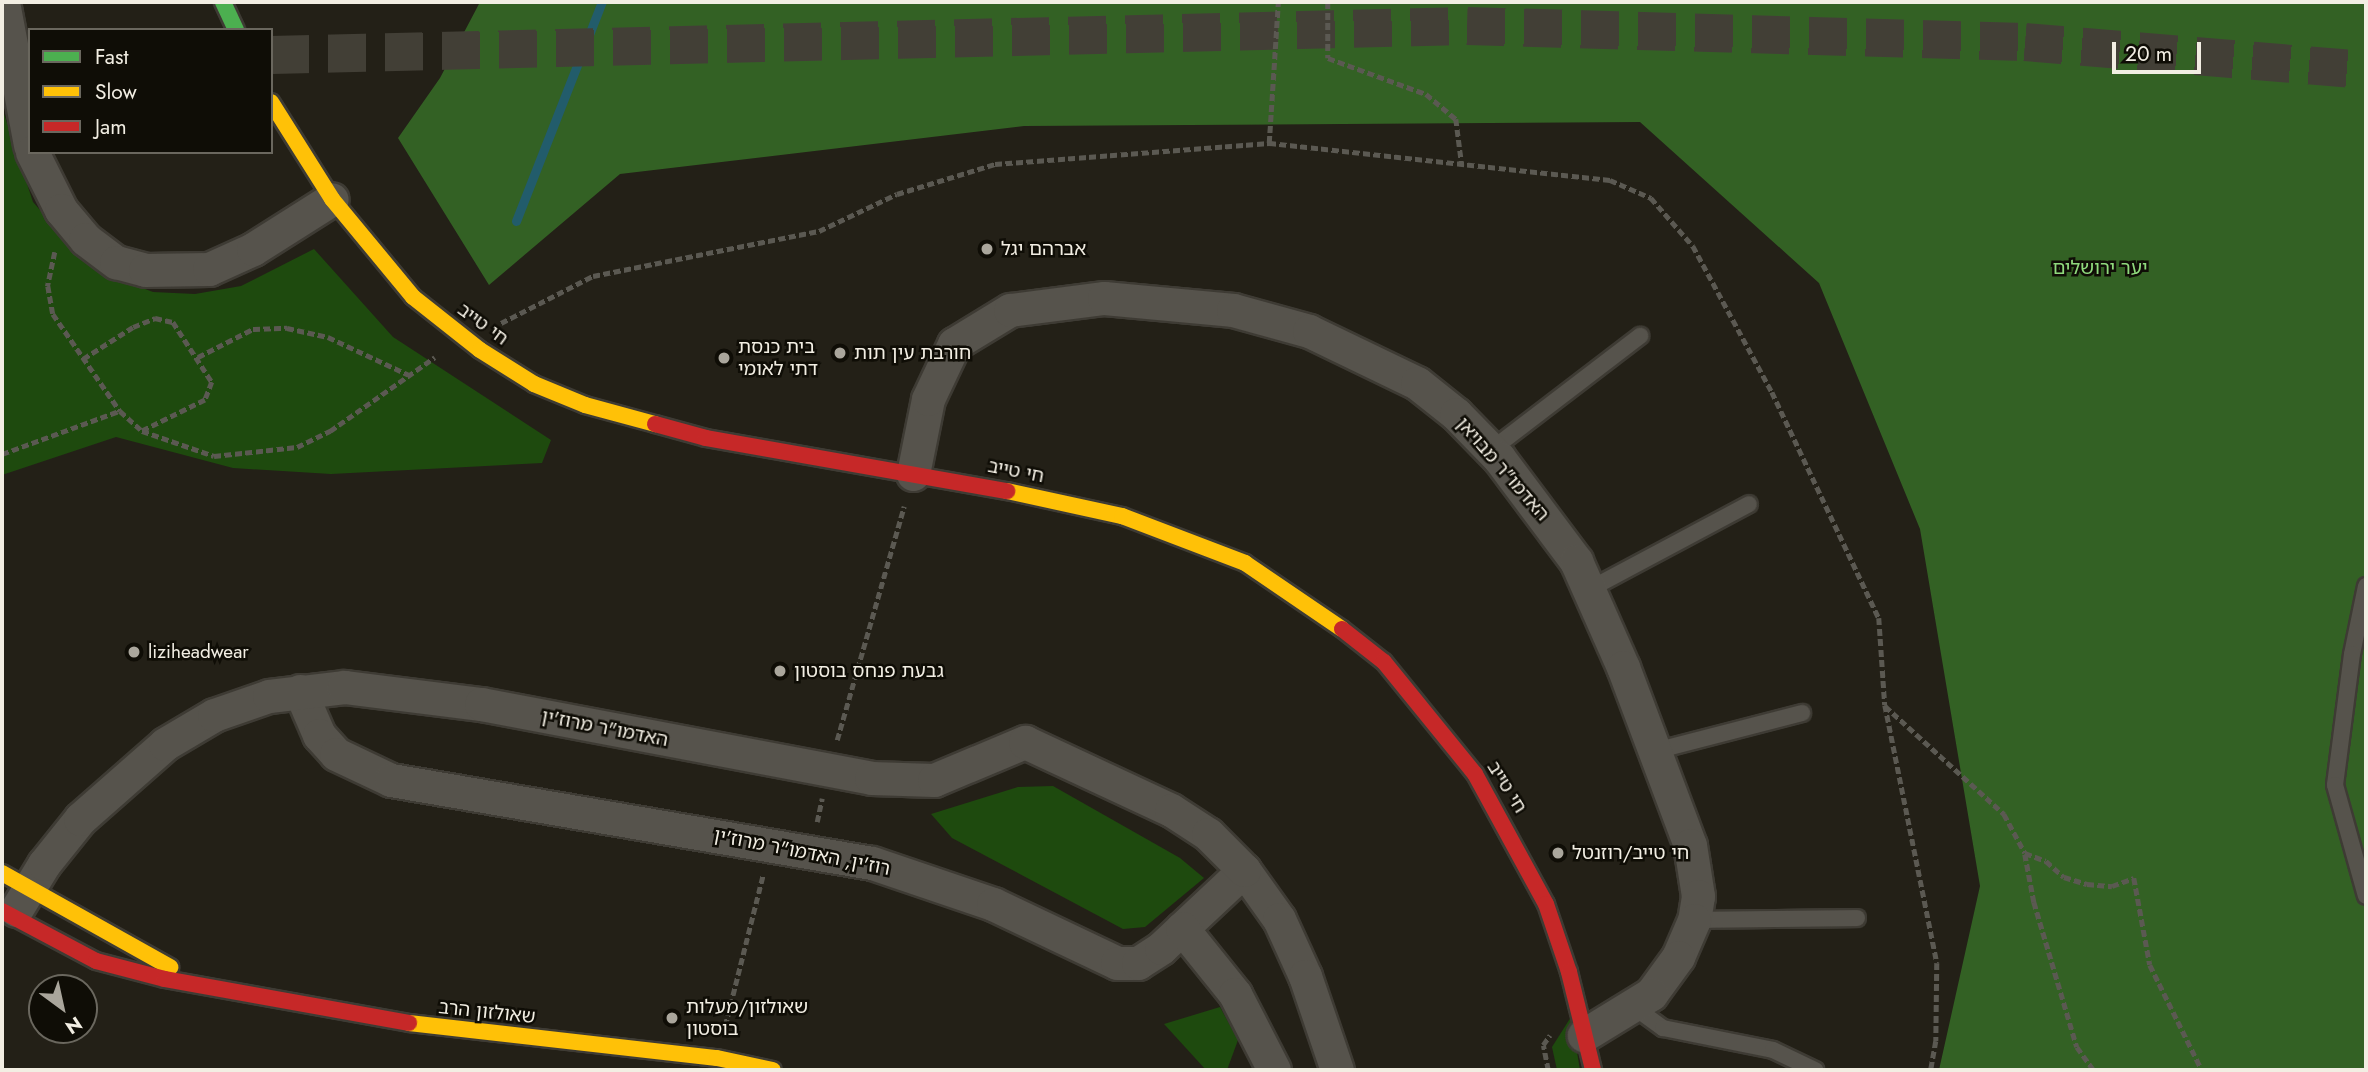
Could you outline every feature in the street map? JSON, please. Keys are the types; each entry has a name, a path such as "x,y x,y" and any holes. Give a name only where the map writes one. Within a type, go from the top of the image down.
{"street":[{"path":"3,2 28,134"},
{"path":"223,2 235,28"},
{"name":"חי טייב","path":"273,105 332,199 413,297 463,337 534,384 585,405 706,438 1056,500 1188,538 1268,577 1384,662 1439,725 1511,833 1546,904 1593,1070"},
{"path":"33,154 61,210 75,227 116,262 145,270 209,269 253,249 332,199"},
{"name":"האדמו\"ר מבויאן","path":"913,474 928,399 954,344 1010,310 1104,298 1233,310 1309,331 1418,383 1491,450 1569,551 1590,589 1690,845 1698,897 1694,920 1678,957 1651,994 1634,1007 1584,1035"},
{"name":"האדמו\"ר מרוז'ין","path":"7,915 15,881 80,818 166,744 214,715 269,696 344,687 388,690 871,778 934,780 1025,742 1171,810 1208,834 1244,870"},
{"name":"רוז'ין, האדמו\"ר מרוז'ין","path":"300,691 319,735 336,754 359,768 391,780 771,843 872,863 993,905 1117,963 1138,963 1182,928 1244,870"},
{"path":"1244,870 1279,919 1305,976 1337,1070"},
{"name":"שאולזון הרב","path":"15,881 199,984"},
{"name":"שאולזון הרב","path":"7,915 96,961 199,984 425,1027 717,1058 773,1070"},
{"path":"1182,928 1236,994 1274,1070"}],"lane":[{"path":"1491,450 1640,336"},
{"path":"1590,589 1749,504"},
{"path":"2366,586 2352,654 2335,786 2366,896"},
{"path":"1655,751 1802,713"},
{"path":"1694,920 1857,918"},
{"path":"1634,1007 1663,1028 1773,1050 1815,1070"}],"path":[{"path":"1269,143 1278,2"},
{"path":"1328,2 1328,58 1426,94 1456,119 1462,166"},
{"path":"75,227 50,257 48,286 53,314 120,411 142,431 214,456 297,447 330,431 463,337"},
{"path":"83,359 155,318 173,322 198,356 212,382 205,400 142,431"},
{"path":"198,356 253,329 287,328 328,337 410,375"},
{"path":"2,454 120,411"},
{"path":"811,850 828,770 913,474"},
{"path":"1885,705 2004,814 2025,853 2034,902 2077,1047 2094,1070"},
{"path":"717,1058 771,843"},
{"path":"2025,853 2046,861 2064,877 2087,884 2112,886 2134,878 2150,965 2202,1070"}],"green space":[{"name":"יער ירושלים","path":"480,2 2366,2 2366,1070 1939,1070 1980,886 1920,529 1819,283 1640,122 1024,126 620,174 489,285 398,138 440,78"},
{"path":"2,108 33,202 76,251 111,276 153,292 195,294 241,286 314,249 393,337 551,440 542,463 331,474 233,468 116,437 2,475"},
{"path":"1053,786 1180,858 1204,878 1145,927 1123,929 952,838 931,814 1018,787"},
{"path":"1220,1007 1238,1040 1227,1070 1206,1070 1164,1024"},
{"path":"1571,1017 1580,1070 1557,1070 1552,1047"}],"waterway":[{"path":"516,221 602,2"}],"tunnel":[{"path":"273,55 1467,26 2025,42 2366,70"}],"traffic: fast":[{"path":"223,2 235,28"}],"traffic: slow":[{"path":"273,105 332,199 413,297 480,350 534,384 585,405 655,424"},
{"path":"1007,491 1122,516 1245,563 1342,629"},
{"path":"2,873 170,967"},
{"path":"409,1023 717,1058 773,1070"}],"traffic: jam":[{"path":"655,424 706,438 1007,491"},
{"path":"1342,629 1384,662 1475,774 1546,904 1569,972 1593,1070"},
{"path":"2,911 96,961 165,979 409,1023"}],"place":[{"name":"אברהם יגל","path":"987,249"},
{"name":"חורבת עין תות","path":"840,353"},
{"name":"בית כנסת דתי לאומי","path":"724,358"},
{"name":"liziheadwear","path":"134,652"},
{"name":"גבעת פנחס בוסטון","path":"780,671"},
{"name":"חי טייב/רוזנטל","path":"1558,853"},
{"name":"שאולזון/מעלות בוסטון","path":"672,1018"}]}
